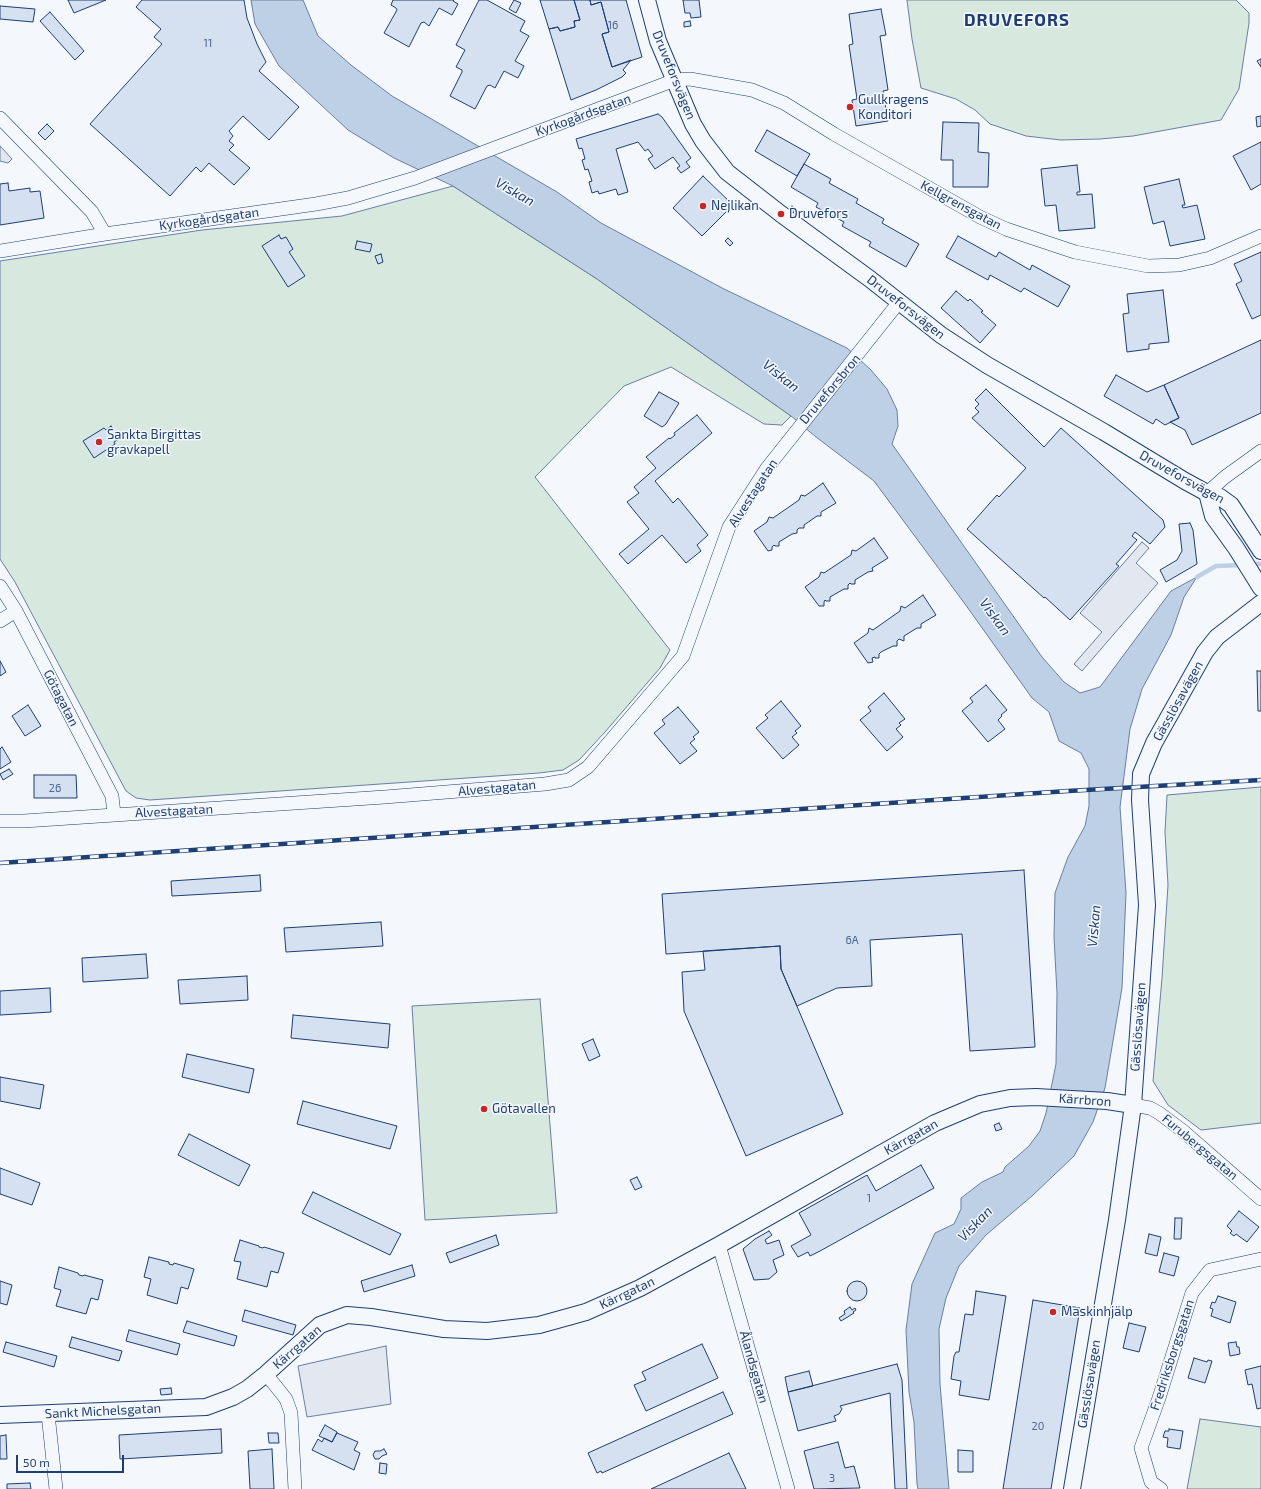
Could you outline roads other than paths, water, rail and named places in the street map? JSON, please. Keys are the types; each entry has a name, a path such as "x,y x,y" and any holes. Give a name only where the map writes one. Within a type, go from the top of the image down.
{"street":[{"name":"Druveforsvägen","path":"646,0 658,41 676,80 693,124 703,142 727,172 941,335 987,365 1104,432 1185,481 1206,492 1220,497 1231,505 1261,551"},
{"name":"Kellgrensgatan","path":"676,80 690,79 752,90 784,103 834,134 980,218 1006,229 1075,252 1148,266 1179,265 1210,258 1261,236"},
{"name":"Kyrkogårdsgatan","path":"0,251 105,234 316,204 355,196 415,178 676,80"},
{"path":"0,118 92,212 105,234"},
{"name":"Druveforsbron","path":"797,428 862,350 899,302"},
{"name":"Alvestagatan","path":"0,821 24,821 385,797 544,784 569,780 588,767 683,656 729,527 767,468 797,428"},
{"path":"1258,584 1236,548 1213,516 1206,492 1261,451"},
{"name":"Götagatan","path":"0,586 16,611 112,796 114,814"},
{"name":"Gässlösavägen","path":"1072,1489 1117,1220 1133,1105 1147,906 1140,800 1141,774 1154,743 1205,652 1217,637 1261,603"},
{"path":"0,621 16,611"},
{"name":"Kärrbron","path":"1036,1097 1107,1101 1133,1105"},
{"name":"Kärrgatan","path":"206,1406 232,1397 247,1389 266,1374 320,1325 347,1315 372,1317 451,1329 487,1331 539,1325 593,1309 640,1288 935,1123 980,1104 1010,1098 1036,1097"},
{"name":"Furubergsgatan","path":"1133,1105 1150,1108 1165,1117 1261,1199"},
{"name":"Ålandsgatan","path":"719,1245 788,1489"},
{"name":"Fredriksborgsgatan","path":"1161,1489 1151,1482 1140,1448 1160,1398 1192,1293 1210,1270 1261,1259"},
{"path":"266,1374 286,1399 292,1413 295,1489"},
{"name":"Sankt Michelsgatan","path":"0,1415 206,1406"},
{"path":"48,1414 56,1489"}],"water":[{"name":"Viskan","path":"251,0 303,0 318,36 351,65 392,96 557,192 601,223 724,289 847,348 871,370 887,389 897,410 898,426 892,444 1042,657 1064,682 1080,693 1100,687 1171,591 1197,577 1184,597 1171,635 1142,689 1130,729 1120,807 1126,893 1122,988 1105,1088 1093,1122 1074,1156 1032,1196 986,1235 959,1266 946,1298 939,1329 940,1384 949,1489 918,1489 917,1484 914,1422 909,1392 906,1330 912,1284 935,1233 954,1224 961,1209 961,1198 982,1182 1003,1172 1005,1167 1029,1146 1040,1131 1046,1113 1056,1064 1057,993 1054,937 1055,893 1068,857 1085,826 1089,806 1089,769 1081,753 1059,741 1049,712 1032,698 874,481 791,416 597,279 453,186 394,158 348,130 279,66 255,24"}],"waterway":[{"path":"1251,564 1261,564"},
{"path":"1197,577 1216,566 1243,565"}],"railway":[{"path":"0,863 1068,791 1261,780"}],"place":[{"name":"Gullkragens Konditori","path":"850,107"},
{"name":"Nejlikan","path":"703,206"},
{"name":"Druvefors","path":"781,214"},
{"name":"Sankta Birgittas gravkapell","path":"99,442"},
{"name":"Götavallen","path":"484,1109"},
{"name":"Maskinhjälp","path":"1053,1312"}],"district":[{"name":"DRUVEFORS","path":"1017,20"}]}
